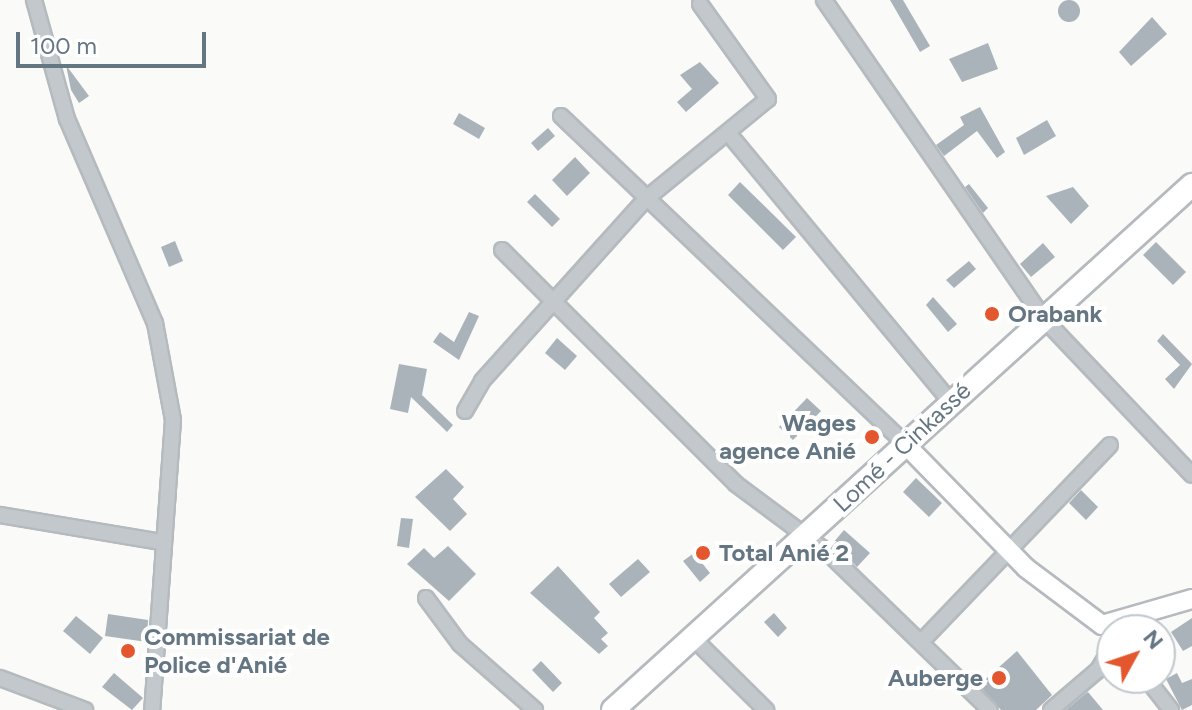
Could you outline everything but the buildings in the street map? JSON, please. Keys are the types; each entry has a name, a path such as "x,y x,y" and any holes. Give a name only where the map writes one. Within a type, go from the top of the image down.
{"highway":[{"name":"Lomé - Cinkassé","path":"613,710 1192,185"}],"main road":[{"path":"905,444 1007,548 1073,608 1096,621"},
{"path":"1155,614 1192,599"}],"street":[{"path":"34,0 67,119 155,323 173,420 152,710"},
{"path":"824,0 1043,318 1192,475"},
{"path":"465,411 482,381 556,304 647,198 768,99 700,4"},
{"path":"561,116 905,444"},
{"path":"729,134 951,402"},
{"path":"502,250 736,484 923,640 990,710"},
{"path":"923,640 1007,548 1110,445"},
{"path":"0,515 162,542"},
{"path":"426,598 460,644 535,710"},
{"path":"693,638 766,710"},
{"path":"1051,710 1096,672"},
{"path":"0,678 85,710"},
{"path":"1158,694 1171,710"}],"place":[{"name":"Orabank","path":"992,314"},
{"name":"Wages agence Anié","path":"872,437"},
{"name":"Total Anié 2","path":"703,553"},
{"name":"Commissariat de Police d'Anié","path":"128,651"},
{"name":"Auberge","path":"999,678"}]}
